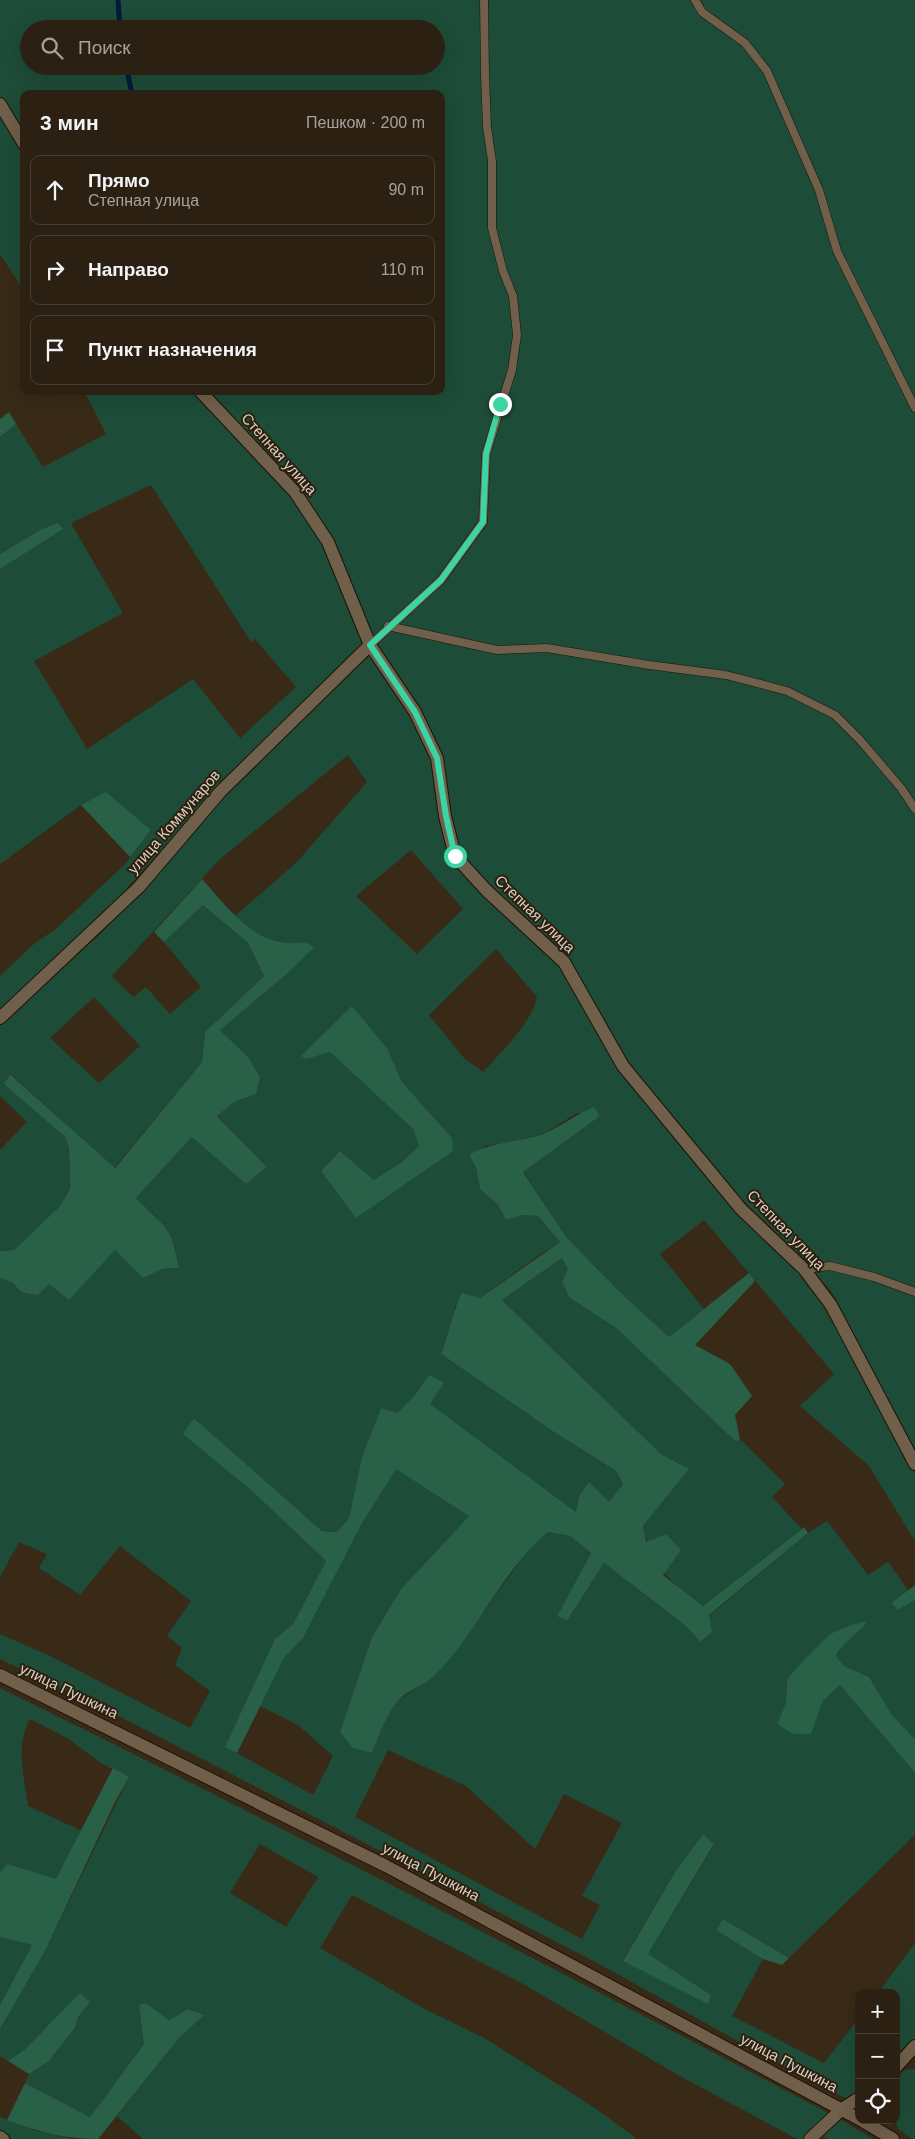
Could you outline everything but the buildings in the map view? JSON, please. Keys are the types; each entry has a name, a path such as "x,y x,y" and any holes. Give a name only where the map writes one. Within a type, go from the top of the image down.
{"street":[{"path":"0,104 20,137"},
{"name":"Степная улица","path":"204,395 295,492 328,542 370,645 415,712 437,758 446,816 455,856 487,891 564,962 623,1066 741,1208 804,1269 831,1305 915,1464"},
{"name":"улица Коммунаров","path":"0,1018 139,887 220,792 370,645"},
{"name":"улица Пушкина","path":"0,1675 386,1866 855,2117"},
{"path":"905,2061 915,2046"},
{"name":"улица Пушкина","path":"842,2109 855,2101"},
{"path":"810,2139 842,2109"},
{"name":"улица Пушкина","path":"867,2124 894,2139"}],"lane":[{"path":"370,645 388,626 441,580 483,522 486,454 512,370 517,335 513,296 503,271 492,228 492,161 487,127 484,0"},
{"path":"695,0 702,12 745,43 767,71 819,190 837,251 915,408"},
{"path":"388,626 497,650 547,648 649,666 726,675 787,691 835,715 866,747 915,809"},
{"path":"804,1269 830,1266 874,1277 915,1292"}],"green space":[{"path":"0,0 915,0 915,1455 832,1292 783,1239 739,1197 635,1074 573,967 452,861 565,973 629,1083 749,1223 807,1280 833,1319 915,1473 915,1541 869,1466 800,1406 834,1374 704,1220 660,1254 704,1309 669,1337 620,1292 567,1238 523,1171 600,1116 577,1113 545,1133 514,1142 484,1146 476,1167 480,1189 498,1205 506,1220 524,1215 538,1216 560,1242 480,1298 455,1306 450,1332 441,1354 554,1432 616,1471 623,1484 609,1503 579,1496 576,1512 429,1404 430,1375 415,1395 397,1413 381,1408 362,1457 349,1518 337,1532 322,1531 194,1418 184,1434 252,1491 326,1561 293,1624 275,1639 226,1747 313,1795 333,1756 298,1725 260,1706 284,1658 303,1638 361,1525 396,1468 470,1515 401,1589 372,1637 340,1732 372,1753 381,1726 398,1700 433,1677 461,1644 530,1547 548,1532 570,1536 591,1553 557,1616 567,1621 604,1563 686,1626 700,1642 709,1616 808,1533 827,1521 868,1575 888,1562 908,1590 891,1603 898,1610 915,1600 915,1739 892,1715 869,1677 844,1666 836,1656 839,1648 863,1629 830,1634 799,1665 787,1679 786,1704 777,1724 811,1734 823,1701 840,1685 915,1773 915,1835 789,1958 723,1919 717,1929 763,1959 732,2016 824,2063 855,2023 855,2103 792,2071 603,1966 113,1713 0,1659 0,1634 50,1656 190,1728 210,1691 175,1665 182,1648 167,1636 191,1601 120,1546 80,1595 39,1568 47,1554 19,1542 0,1577 0,1278 13,1283 21,1292 49,1284 115,1250 143,1278 163,1269 179,1268 174,1245 166,1228 136,1198 193,1136 246,1184 267,1167 217,1115 234,1102 256,1094 248,1057 220,1030 288,973 313,947 305,942 289,945 274,942 252,931 235,916 296,863 367,782 348,755 220,859 112,976 133,997 146,987 170,1014 201,987 164,942 203,905 248,943 264,976 205,1032 202,1062 114,1168 12,1075 3,1082 65,1137 69,1148 70,1188 61,1205 14,1250 0,1251 0,1150 27,1122 0,1096 0,1025 96,938 145,889 189,819 101,917 0,1010 0,976 35,943 56,929 125,864 151,830 106,793 81,805 0,864 0,569 18,556 40,530 0,554 0,437 16,424 43,467 106,434 86,395 445,395 445,90 20,90 20,285 0,254","holes":["151,485 251,642 255,639 296,687 240,738 193,679 87,749 34,661 123,613 71,523","411,850 463,909 417,954 356,896","496,949 537,997 522,1028 483,1072 464,1058 429,1015","94,997 140,1046 99,1083 50,1038","352,1007 387,1048 402,1082 452,1138 357,1218 321,1171 340,1151 374,1180 403,1161 419,1147 413,1129 330,1052 302,1056","388,1750 466,1786 535,1849 564,1794 622,1823 582,1896 600,1905 582,1939 355,1817","703,1834 714,1845 648,1954 623,1960 675,1872"]},
{"path":"9,412 16,424 0,437 0,419"},
{"path":"58,523 63,529 0,569 0,554 40,530"},
{"path":"106,792 151,830 130,857 81,805"},
{"path":"202,879 246,926 259,934 273,940 288,943 305,942 314,947 288,973 220,1030 248,1057 260,1077 256,1094 234,1102 217,1116 267,1167 246,1184 192,1137 136,1198 166,1228 173,1243 179,1268 163,1269 143,1278 115,1250 69,1300 49,1284 38,1295 21,1292 13,1283 0,1278 0,1251 14,1250 61,1205 70,1188 69,1148 65,1137 3,1083 11,1075 115,1168 202,1062 205,1032 264,976 248,943 203,905 164,942 154,932"},
{"path":"352,1006 387,1048 402,1082 452,1138 453,1151 356,1218 321,1171 340,1151 374,1180 403,1161 419,1146 413,1129 330,1052 306,1059 301,1056"},
{"path":"594,1107 600,1116 523,1172 567,1238 620,1292 669,1337 749,1273 755,1281 695,1345 730,1364 752,1396 735,1415 740,1439 736,1442 616,1328 570,1298 562,1282 568,1269 562,1258 502,1300 661,1454 689,1469 643,1526 646,1542 666,1534 681,1550 663,1575 703,1606 804,1527 808,1533 709,1615 712,1632 700,1642 686,1626 604,1563 567,1621 557,1616 591,1553 570,1536 548,1532 531,1548 503,1583 450,1659 434,1676 405,1694 397,1702 386,1720 372,1753 353,1748 340,1732 372,1637 401,1589 469,1516 396,1469 361,1525 303,1638 284,1658 237,1753 225,1747 275,1639 293,1624 326,1561 252,1491 183,1434 194,1418 322,1531 337,1532 349,1518 362,1457 381,1408 397,1413 415,1395 429,1375 444,1383 430,1404 576,1512 579,1496 589,1482 609,1502 623,1484 616,1471 554,1432 441,1354 462,1293 480,1298 560,1242 538,1216 524,1215 506,1220 498,1205 480,1189 476,1167 469,1155 487,1147 543,1134"},
{"path":"562,1258 568,1269 570,1298 616,1328 736,1442 740,1439 785,1484 772,1497 802,1529 703,1606 664,1573 651,1553 643,1526 689,1469 661,1454 502,1300"},
{"path":"915,1585 915,1600 898,1610 891,1603"},
{"path":"867,1621 860,1631 842,1646 836,1656 844,1666 869,1677 892,1715 915,1739 915,1773 840,1685 823,1701 811,1734 793,1734 777,1724 786,1703 787,1679 799,1665 830,1634 851,1625"},
{"path":"0,1688 416,1898 828,2113 806,2139 797,2139 678,2075 525,1985 352,1895 320,1948 423,2008 486,2039 592,2106 637,2139 143,2139 117,2116 180,2037 203,2015 188,2009 169,2020 146,2003 144,2044 90,2117 25,2083 29,2074 48,2062 75,2028 78,2017 90,2002 44,2029 25,2049 8,2061 0,2056 0,2029 45,1951 129,1777 101,1763 67,1738 30,1719 25,1729 22,1750 28,1806 82,1831 56,1880 8,1864 0,1872","holes":["260,1844 318,1877 286,1927 230,1893"]},
{"path":"113,1768 129,1777 115,1802 45,1951 0,2029 0,2005 32,1945 0,1937 0,1872 8,1864 56,1879"},
{"path":"703,1834 714,1844 648,1954 711,1995 708,2004 623,1961 675,1872"},
{"path":"723,1919 789,1958 782,1965 763,1959 716,1930"},
{"path":"0,1937 32,1945 0,2005"},
{"path":"915,1943 915,2039 900,2051 900,1989 881,1989"},
{"path":"80,1993 90,2002 78,2017 75,2028 48,2062 29,2074 8,2061 25,2049"},
{"path":"146,2003 169,2020 188,2009 204,2015 180,2037 98,2139 74,2138 52,2134 7,2120 25,2083 90,2117 144,2044 139,2005"},
{"path":"915,2069 915,2139 899,2130 897,2124 900,2124 900,2076 904,2070"},
{"path":"0,2117 33,2130 73,2139 12,2139 0,2131"},
{"path":"839,2119 874,2139 828,2139 824,2137 816,2139"}],"waterway":[{"path":"118,0 119,20"},
{"path":"128,75 131,90"}],"route":[{"path":"455,856 446,816 437,758 415,712 370,645 388,626 441,580 483,522 486,454 500,404"}]}
